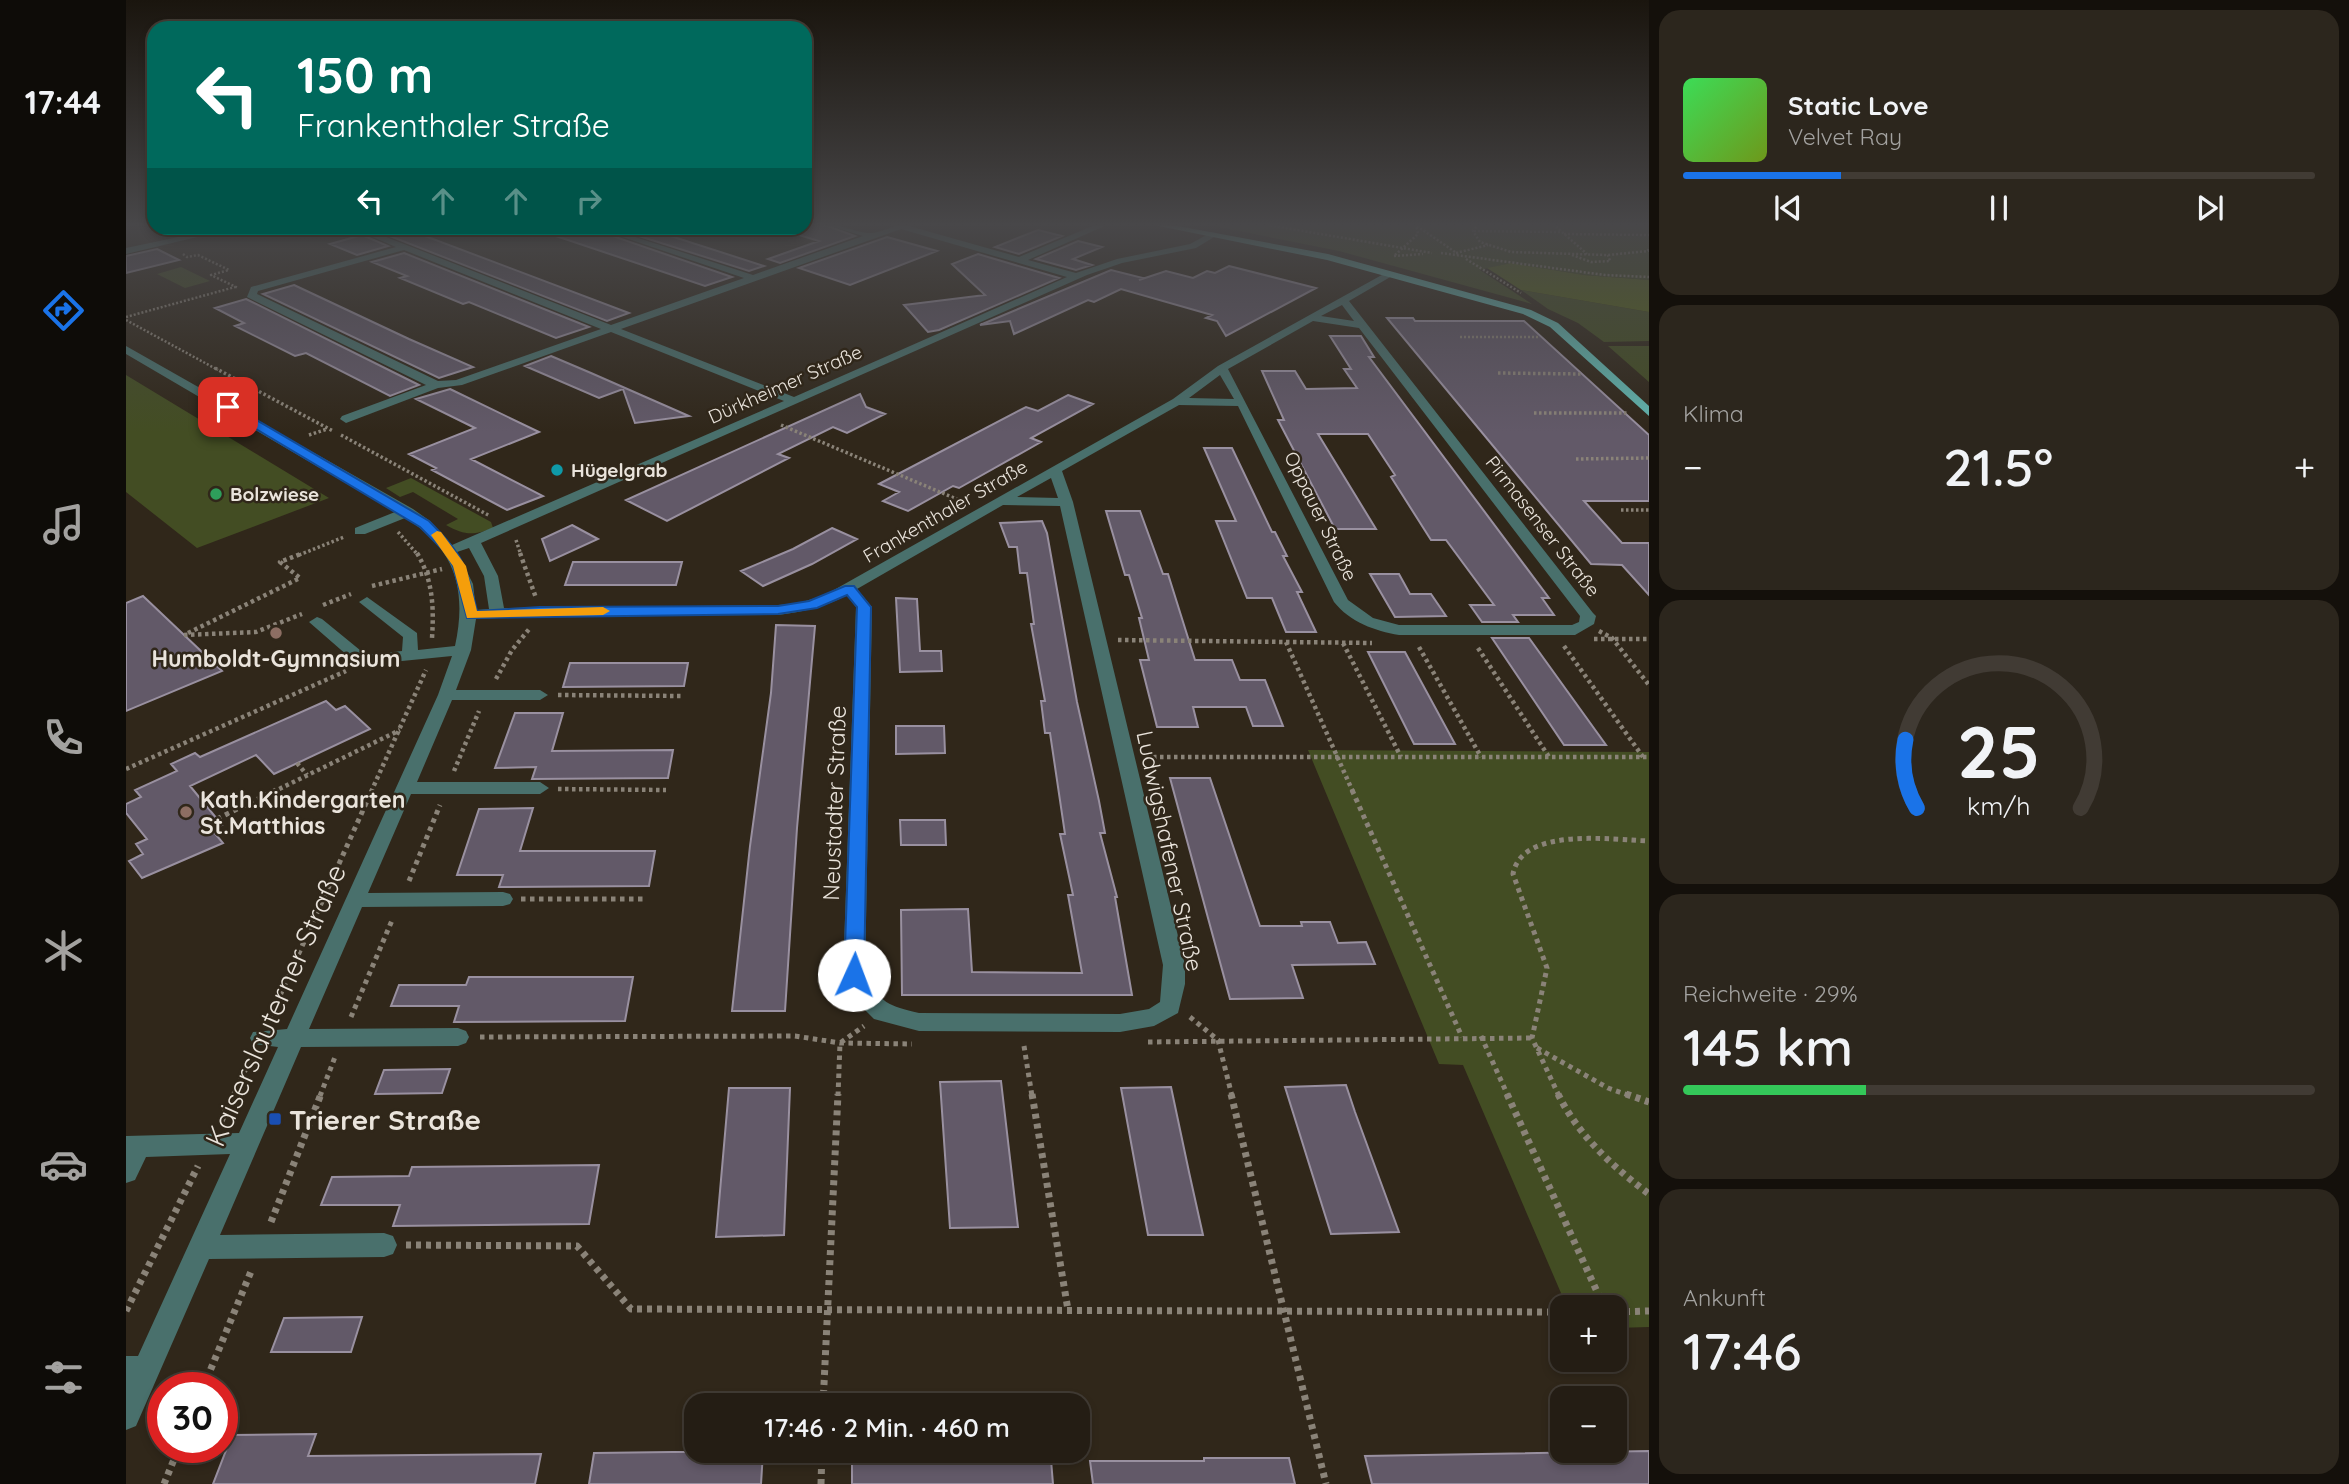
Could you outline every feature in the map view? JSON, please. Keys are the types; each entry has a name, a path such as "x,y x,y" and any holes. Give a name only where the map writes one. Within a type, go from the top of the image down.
{"main road":[{"path":"1457,293 1527,313 1554,325 1649,412"}],"street":[{"path":"252,293 436,385"},
{"path":"521,293 794,401"},
{"path":"346,418 436,385 458,383 710,293"},
{"name":"Dürkheimer Straße","path":"451,551 1036,293"},
{"name":"Frankenthaler Straße","path":"471,615 540,611 778,610 813,605 850,589 1055,468 1178,401 1222,368 1355,293"},
{"name":"Pirmasenser Straße","path":"1343,300 1588,616 1586,624 1575,630 1399,630 1384,627"},
{"path":"1311,318 1363,325"},
{"path":"126,349 425,524 451,551 459,566 471,615"},
{"name":"Oppauer Straße","path":"1222,368 1342,602 1364,619 1384,627"},
{"path":"1178,401 1242,403"},
{"name":"Ludwigshafener Straße","path":"1055,468 1066,502 1174,965 1170,1007"},
{"path":"998,501 1066,502"},
{"path":"360,531 408,512"},
{"path":"474,543 491,576 497,613"},
{"name":"Neustadter Straße","path":"850,589 864,607 854,975 866,997 882,1013"},
{"path":"365,593 411,636 410,656"},
{"path":"314,613 362,660 463,650"},
{"name":"Kaiserslauterner Straße","path":"126,1416 136,1370 200,1247 295,1038 446,695 463,650 471,615"},
{"path":"446,695 540,695"},
{"path":"405,788 540,788"},
{"path":"355,900 503,899"},
{"path":"882,1013 919,1022 1120,1023 1154,1017 1170,1007"},
{"path":"261,1038 458,1038"},
{"path":"126,1172 132,1147 246,1143"},
{"path":"200,1247 384,1245"}],"path":[{"path":"126,319 215,293"},
{"path":"126,319 509,527 525,562 540,611 512,650 486,695 342,1039 210,1372"},
{"path":"1460,337 1569,337"},
{"path":"1498,373 1608,374"},
{"path":"1534,414 1636,413"},
{"path":"761,416 984,510"},
{"path":"1576,459 1649,458"},
{"path":"1621,510 1649,510"},
{"path":"360,531 280,562 300,578 184,635 256,632 429,572 459,566"},
{"path":"389,754 430,654 434,615 429,572 421,556"},
{"path":"1586,624 1612,638 1649,685"},
{"path":"1559,640 1646,757"},
{"path":"1474,641 1549,757"},
{"path":"1286,642 1462,1037"},
{"path":"1343,643 1401,757"},
{"path":"1417,643 1481,757"},
{"path":"126,769 348,670"},
{"path":"540,695 682,696"},
{"path":"217,819 401,729"},
{"path":"1125,757 1646,757"},
{"path":"297,763 307,775"},
{"path":"540,788 666,790"},
{"path":"1649,841 1556,840 1531,848 1517,859 1513,874 1546,968 1532,1038 1567,1112 1612,1166 1649,1194"},
{"path":"503,899 647,898"},
{"path":"1170,1007 1201,1023 1217,1040 1325,1484"},
{"path":"840,1043 882,1013"},
{"path":"458,1038 795,1036 840,1043 919,1044"},
{"path":"1481,1036 1599,1295"},
{"path":"1134,1042 1481,1036 1532,1038"},
{"path":"824,1393 840,1043"},
{"path":"1010,1046 1037,1045"},
{"path":"1024,1046 1068,1310"},
{"path":"1536,1047 1608,1088 1649,1102"},
{"path":"384,1245 577,1246 631,1309 1550,1312"},
{"path":"1627,1312 1649,1311"},
{"path":"164,1484 173,1463"},
{"path":"821,1484 822,1463"}],"green space":[{"path":"1493,293 1516,293 1532,304"},
{"path":"1526,293 1540,293 1649,312 1649,341 1604,342 1578,323 1548,309"},
{"path":"1540,293 1649,293 1649,312"},
{"path":"1608,346 1649,346 1649,382"},
{"path":"126,375 329,498 197,548 126,492"},
{"path":"411,478 491,522 493,528 474,533 458,531 446,525 458,519 413,492 400,497 386,488"},
{"path":"1308,750 1649,752 1649,1327 1627,1328 1627,1295 1562,1295 1463,1065 1439,1064"}],"building":[{"path":"312,293 473,367 439,378 263,294"},
{"path":"437,293 505,293 589,327 556,338 469,302 463,304"},
{"path":"536,293 577,293 629,313 607,321"},
{"path":"983,293 1024,293 939,330 928,332 904,305 985,295"},
{"path":"1056,293 1112,293 1094,302 1088,300 1014,334 1010,321 980,325"},
{"path":"1136,293 1306,293 1226,336 1217,321 1206,318 1212,315"},
{"path":"246,299 419,385 390,396 306,353 295,356 235,326 244,323 215,308"},
{"path":"1387,318 1413,318 1415,321 1524,321 1649,435 1649,501 1584,501 1622,543 1649,543 1649,595 1622,565 1591,564"},
{"path":"1330,336 1361,336 1374,357 1369,357 1549,598 1542,598 1554,615 1513,615 1518,622 1482,622 1470,605 1494,605 1446,540 1431,540 1391,477 1395,475 1368,434 1318,434 1376,529 1335,529 1278,420 1284,420 1262,371 1295,371 1306,389 1357,388 1344,369 1351,369"},
{"path":"551,356 689,416 635,423 623,389 599,398 525,366"},
{"path":"450,389 539,432 471,459 543,496 507,510 432,470 436,468 409,454 475,428 416,399"},
{"path":"860,394 866,407 885,414 847,433 833,427 778,454 789,458 667,521 626,500"},
{"path":"1068,395 1093,404 1031,438 1041,442 959,488 953,486 908,511 883,501 899,492 879,484 1026,407 1038,411"},
{"path":"1204,448 1232,448 1272,532 1275,532 1287,556 1283,556 1302,592 1297,592 1316,632 1286,632 1272,598 1247,598 1216,521 1236,521"},
{"path":"1106,511 1140,511 1163,574 1168,574 1195,660 1232,660 1240,680 1265,680 1283,726 1253,726 1246,707 1193,707 1198,727 1157,727 1140,660 1149,660 1139,618 1142,618 1129,575 1125,575"},
{"path":"1042,521 1047,533 1077,702 1099,801 1105,833 1100,833 1117,897 1132,995 902,995 901,910 968,909 972,972 1082,973 1068,895 1073,895 1060,834 1065,834 1050,733 1045,733 1041,701 1045,701 1031,624 1034,624 1027,573 1020,573 1017,547 1009,547 1000,523"},
{"path":"572,525 598,539 550,561 542,539"},
{"path":"832,528 857,539 812,564 763,586 741,571 793,549"},
{"path":"573,562 682,562 676,585 565,585"},
{"path":"1370,574 1399,574 1410,594 1431,594 1446,616 1395,617"},
{"path":"143,596 222,671 126,711 126,603"},
{"path":"896,598 917,599 920,651 941,651 942,671 900,672"},
{"path":"776,625 815,626 797,828 785,1011 732,1011 750,846 771,693"},
{"path":"1492,638 1529,638 1606,745 1564,745"},
{"path":"1368,652 1405,652 1455,744 1414,744"},
{"path":"570,663 688,663 684,686 563,687"},
{"path":"326,701 336,710 345,706 370,729 274,774 256,755 190,786 222,825 212,830 223,843 142,878 129,861 143,854 136,844 147,839 126,813 126,804 141,797 135,790 177,771 171,764 195,753 200,757"},
{"path":"515,713 563,713 552,751 673,750 668,778 532,779 536,767 495,768"},
{"path":"896,726 944,726 945,753 896,754"},
{"path":"1170,778 1210,778 1260,926 1302,926 1301,922 1330,922 1338,943 1366,942 1375,964 1292,965 1303,998 1230,999"},
{"path":"533,808 520,851 655,851 649,886 499,887 503,875 457,875 479,809"},
{"path":"900,820 945,820 946,845 901,845"},
{"path":"469,977 633,977 625,1021 454,1022 459,1006 391,1006 399,985 466,985"},
{"path":"450,1069 442,1093 375,1094 384,1070"},
{"path":"1001,1081 1018,1227 950,1228 940,1082"},
{"path":"1346,1085 1399,1232 1331,1234 1285,1087"},
{"path":"1171,1087 1203,1235 1148,1235 1121,1088"},
{"path":"729,1088 790,1088 784,1235 716,1237"},
{"path":"599,1165 589,1224 393,1226 400,1205 321,1205 332,1177 409,1176 412,1167"},
{"path":"362,1317 351,1352 271,1352 284,1318"},
{"path":"316,1434 308,1456 541,1454 535,1484 213,1484 221,1463 238,1463 238,1435"},
{"path":"1627,1451 1649,1451 1649,1484 1372,1484 1365,1456 1550,1453 1550,1463 1627,1463"},
{"path":"684,1452 684,1463 762,1463 761,1484 589,1484 594,1453"},
{"path":"1204,1458 1289,1458 1295,1484 1093,1484 1090,1461 1204,1461"},
{"path":"852,1463 1051,1463 1053,1484 852,1484"}],"slow traffic":[{"path":"437,535 451,551 465,580 471,615 603,611"}],"place":[{"name":"Hügelgrab","path":"557,470"},
{"name":"Bolzwiese","path":"216,494"},
{"name":"Humboldt-Gymnasium","path":"276,633"},
{"name":"Kath.Kindergarten St.Matthias","path":"186,812"},
{"name":"Trierer Straße","path":"275,1119"}],"route":[{"path":"228,407 425,524 451,551 459,566 465,580 471,615 540,611 778,610 813,605 850,589 864,607 854,975"}]}
